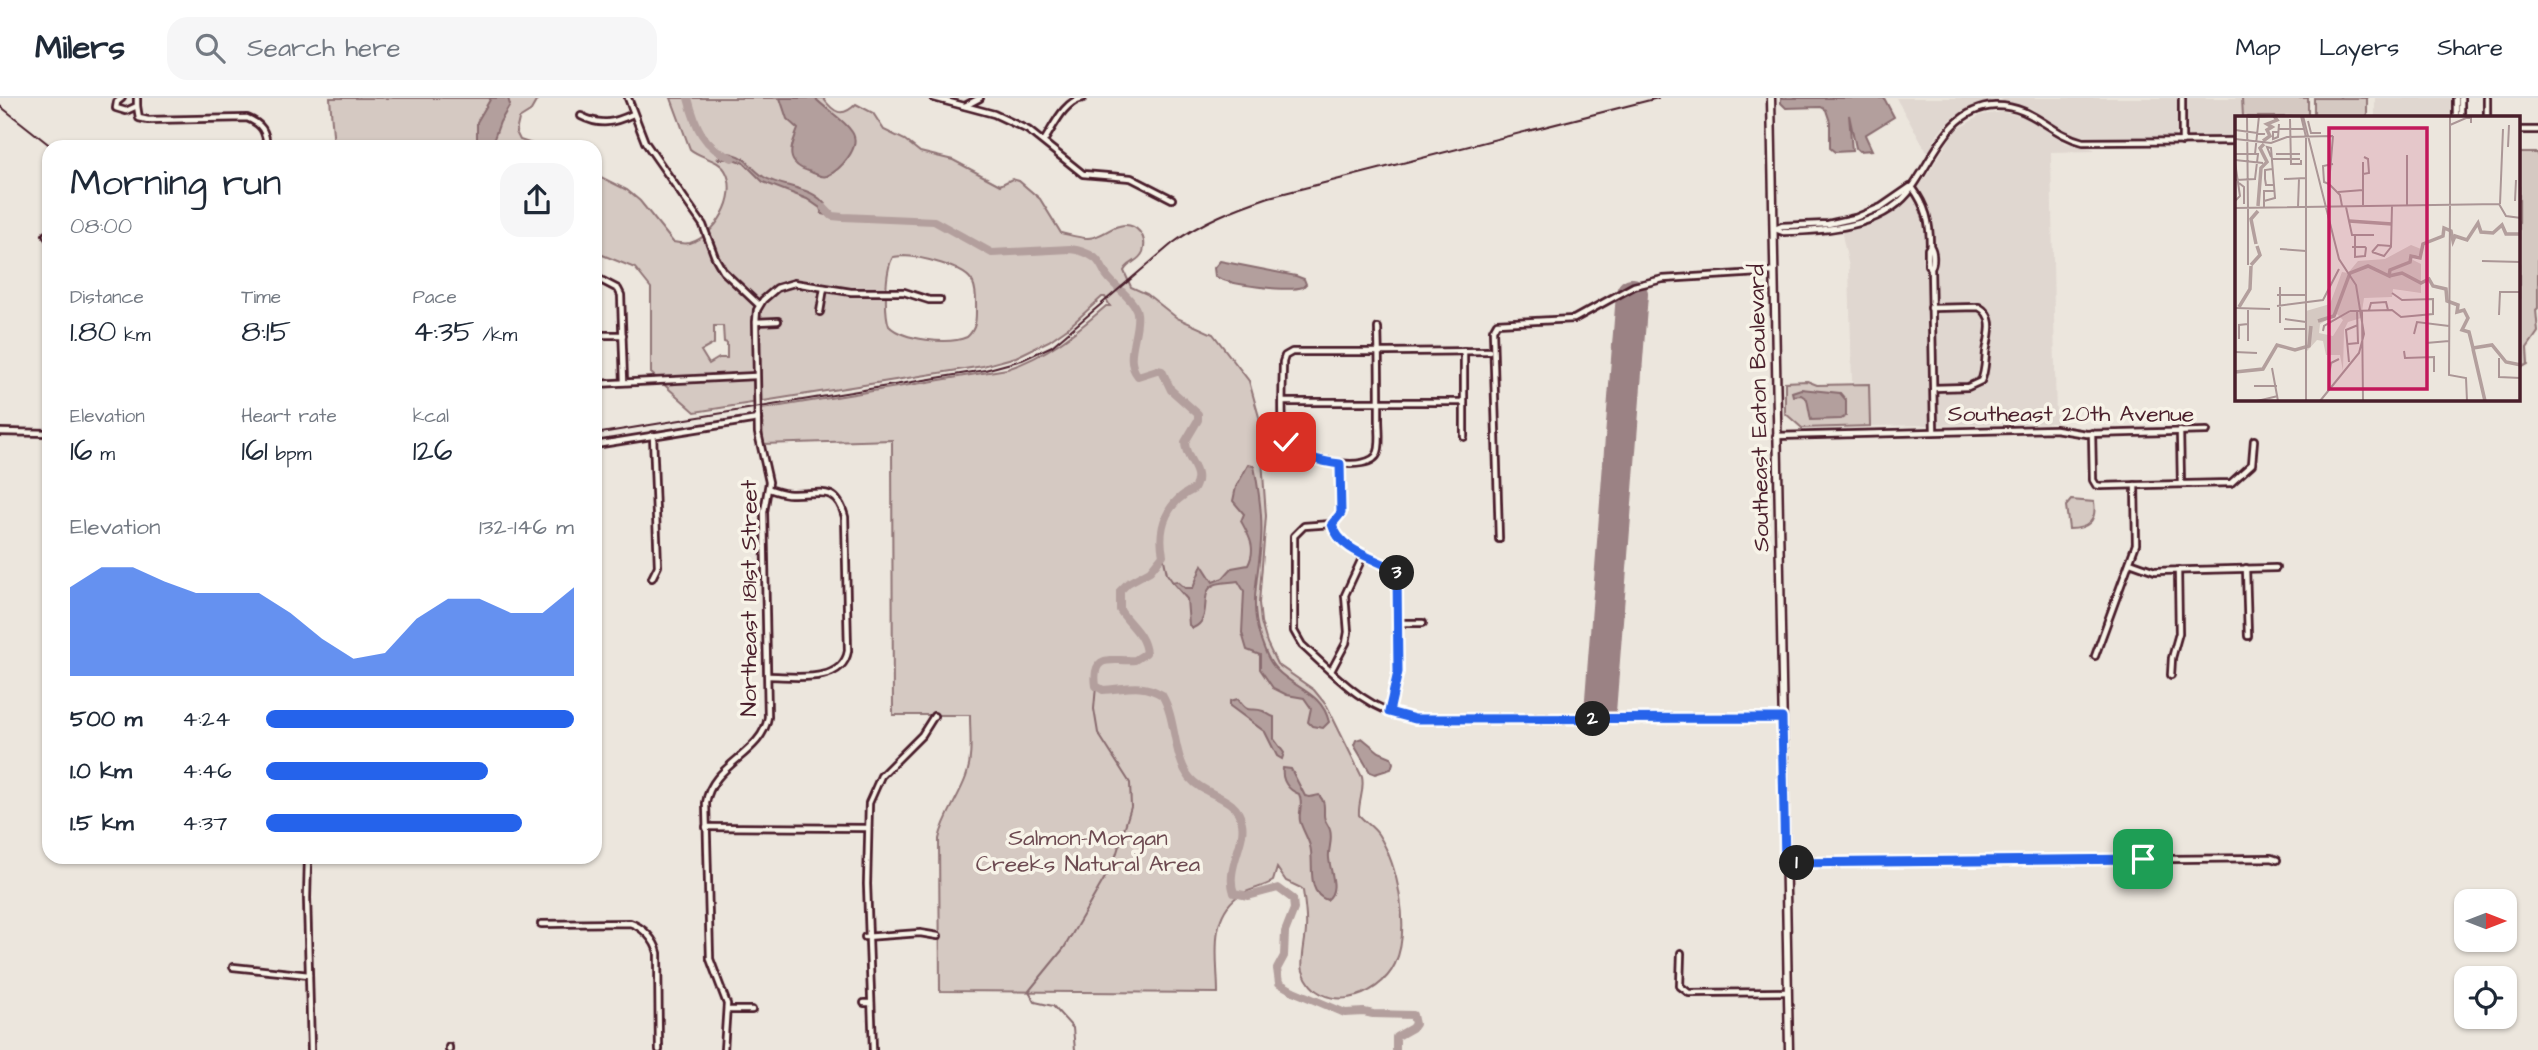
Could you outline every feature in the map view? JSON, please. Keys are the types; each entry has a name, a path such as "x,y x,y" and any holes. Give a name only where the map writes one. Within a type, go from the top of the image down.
{"main road":[{"name":"Southeast Eaton Boulevard","path":"1771,98 1789,1050"}],"street":[{"path":"122,98 117,102 118,110 126,111 137,106"},
{"path":"137,98 139,118 247,118 264,129 266,140"},
{"path":"628,98 645,142 704,225 723,271 759,305 772,292 788,284 806,284 851,292 904,292 929,300 940,300"},
{"path":"934,98 994,114 1028,130 1083,174 1131,178 1172,199"},
{"path":"964,107 980,98"},
{"path":"1044,141 1064,110 1076,99 1083,98"},
{"path":"1996,98 1996,106"},
{"path":"2182,98 2182,142"},
{"path":"2459,98 2459,116"},
{"path":"2487,98 2487,116"},
{"path":"1775,229 1783,232 1820,230 1856,223 1893,205 1910,191 1954,124 1973,112 1996,106 2029,112 2061,134 2083,142 2235,141"},
{"path":"581,116 591,122 604,123 633,114"},
{"path":"2520,130 2538,130"},
{"path":"1911,186 1926,211 1930,246 1928,265 1931,268 1934,431"},
{"path":"1499,539 1493,330 1497,323 1574,319 1629,289 1663,279 1774,272"},
{"path":"602,281 618,289 623,303 624,382"},
{"path":"820,312 824,288"},
{"name":"Northeast 181st Street","path":"728,1010 725,995 709,959 711,882 706,803 717,776 758,740 768,717 764,512 769,473 759,443 756,322 759,305"},
{"path":"1931,308 1976,306 1986,311 1990,319 1990,337 1983,376 1979,383 1968,387 1934,387"},
{"path":"756,322 778,321"},
{"path":"1378,328 1378,352 1379,402 1379,449 1375,458 1365,463 1340,464 1295,451 1287,444 1284,436 1283,362 1287,354 1292,352 1378,352 1489,351"},
{"path":"602,335 623,335"},
{"path":"1464,351 1464,437"},
{"path":"602,384 756,376"},
{"path":"1283,402 1464,402"},
{"path":"602,444 758,419"},
{"name":"Southeast 20th Avenue","path":"1776,436 2055,429 2092,433 2207,431"},
{"path":"0,432 42,433"},
{"path":"2180,432 2181,484"},
{"path":"2092,433 2093,480 2096,485 2231,483 2252,464 2255,440"},
{"path":"652,578 658,566 653,435"},
{"path":"1340,464 1341,513 1332,524 1304,526 1296,531 1293,541 1294,627 1302,645 1378,708 1415,719 1782,718"},
{"path":"2095,656 2136,544 2135,485"},
{"path":"768,676 823,675 834,672 846,659 848,651 845,517 842,506 830,494 822,492 788,494 769,489"},
{"path":"1332,524 1340,541 1396,572 1398,672 1389,712"},
{"path":"1331,671 1346,643 1348,632 1345,595 1364,554"},
{"path":"2130,562 2155,570 2276,568"},
{"path":"2246,569 2248,636"},
{"path":"2171,675 2172,658 2179,633 2178,570"},
{"path":"1398,623 1423,623"},
{"path":"873,1050 867,937 869,803 877,782 922,735 934,716"},
{"path":"706,827 867,828"},
{"path":"1785,863 2277,860"},
{"path":"308,864 311,1050"},
{"path":"541,924 630,923 637,925 656,943 659,1050"},
{"path":"867,937 920,933 938,936"},
{"path":"1681,953 1680,986 1689,993 1788,992"},
{"path":"233,967 309,975"},
{"path":"864,1003 872,1003"},
{"path":"724,1050 728,1010 752,1010"}],"shaded area":[{"path":"491,98 508,98 510,105 494,140 477,140 477,122"},
{"path":"780,98 815,98 852,132 852,151 832,173 819,176 796,165 791,149 798,129 787,119"},
{"path":"1781,98 1884,98 1894,117 1865,135 1872,150 1859,151 1849,115 1852,151 1835,152 1830,148 1830,122 1826,110 1821,107 1786,108 1781,103"},
{"path":"1896,98 1992,98 1950,120 1937,135 1928,154"},
{"path":"2000,98 2178,98 2178,132 2173,137 2082,137 2061,129 2031,108"},
{"path":"2185,98 2242,98 2243,116 2235,116 2235,136 2187,136"},
{"path":"2375,98 2454,98 2454,116 2375,116"},
{"path":"2002,112 2026,117 2066,143 2094,149 2051,152 2056,423 1870,426 1869,384 1852,384 1849,267 1841,230 1886,213 1904,200 1924,180 1955,131 1981,115"},
{"path":"728,153 744,159 764,177 812,193 826,206 831,216 822,214 820,208 807,199 763,182 744,163 733,159 717,159"},
{"path":"1220,261 1296,276 1304,279 1306,284 1303,287 1285,289 1232,282 1215,276 1214,268"},
{"path":"1801,389 1840,393 1846,400 1846,416 1841,419 1811,420 1807,399 1801,395 1793,396 1792,392"},
{"path":"1248,465 1254,466 1261,513 1255,600 1260,637 1277,670 1320,704 1329,722 1323,728 1312,726 1308,722 1311,708 1304,698 1287,695 1273,688 1260,669 1260,655 1247,650 1242,633 1244,591 1238,581 1213,585 1208,590 1203,617 1193,628 1189,625 1187,599 1172,582 1177,581 1185,588 1193,588 1202,565 1213,582 1223,578 1232,568 1248,565 1252,553 1251,542 1241,521 1244,514 1233,501 1236,487"},
{"path":"1238,699 1247,709 1263,711 1274,717 1274,739 1284,753 1282,759 1277,756 1265,732 1230,706 1230,701"},
{"path":"1362,738 1379,752 1391,757 1391,769 1375,774 1370,772 1354,745 1356,740"},
{"path":"1283,768 1291,769 1305,796 1319,795 1323,802 1324,817 1331,834 1329,858 1334,886 1327,900 1320,896 1313,884 1310,846 1300,821 1299,794 1286,784"}],"green space":[{"path":"330,98 538,98 530,112 519,119 516,132 520,140 333,140"},
{"name":"Salmon-Morgan Creeks Natural Area","path":"671,98 823,98 838,112 846,111 856,104 873,113 884,130 905,140 920,152 953,160 1000,185 1012,179 1019,181 1040,199 1061,233 1088,238 1125,225 1139,232 1144,241 1143,252 1124,271 1131,287 1147,294 1177,318 1213,334 1249,381 1259,417 1266,516 1259,603 1267,643 1277,664 1314,690 1327,706 1362,777 1359,815 1378,834 1385,847 1400,898 1400,950 1387,976 1376,986 1363,994 1335,998 1322,994 1311,985 1302,967 1306,924 1303,891 1286,881 1277,868 1273,881 1238,896 1222,916 1216,954 1218,993 940,991 939,839 970,762 970,715 893,715 892,440 763,444 762,409 1007,369 1048,350 1106,306 1110,306 1105,297 1102,297 1049,341 1016,357 983,366 695,412 651,373 651,288 635,268 602,255 602,178 627,190 640,201 673,242 690,243 716,224 727,204 729,193 729,182 723,168 715,161 690,149","holes":["893,257 919,258 952,267 969,277 973,283 976,316 973,329 967,337 949,341 926,340 905,335 889,326 886,301 890,263","714,326 723,326 727,358 719,358 709,364 701,351 714,344"]},
{"path":"2242,98 2308,98 2308,116 2243,116"},
{"path":"2314,98 2367,98 2367,116 2314,116"},
{"path":"2520,153 2538,153 2538,332 2527,348 2528,364 2520,368"},
{"path":"1807,381 1817,385 1869,384 1870,426 1802,428 1785,413 1785,382"},
{"path":"2071,500 2094,502 2095,509 2090,523 2069,529 2066,506"}],"waterway":[{"path":"688,98 707,142 732,158"},
{"path":"824,208 832,216 934,221 992,253 1070,249 1083,252 1097,260 1107,276 1136,308 1132,362 1138,376 1162,371 1171,390 1198,414 1198,420 1185,442 1196,471 1197,482 1194,489 1177,500 1166,516 1162,534 1163,555 1150,571 1128,583 1120,591 1120,610 1139,635 1146,653 1135,660 1101,663 1095,675 1096,686 1103,690 1140,687 1162,695 1184,769 1196,784 1227,801 1239,814 1242,831 1232,875 1234,893 1248,896 1278,888 1293,899 1294,909 1285,932 1284,956 1277,969 1279,983 1345,1013 1413,1015 1415,1024 1396,1037 1396,1050"},
{"path":"1163,555 1167,574 1172,581"},
{"path":"1075,1050 1073,1028 1053,1006 1035,1002 1029,991 1064,948 1114,862 1131,807 1130,783 1098,733 1094,709 1096,686"}],"runway":[{"path":"1600,712 1632,294"}],"railway":[{"path":"602,433 985,370 1022,360 1052,346 1173,243 1231,211 1269,197 1658,98"},
{"path":"0,106 43,140"}],"route":[{"path":"1286,442 1295,451 1340,464 1341,513 1332,524 1335,534 1342,543 1392,568 1397,574 1398,672 1389,712 1415,719 1782,718 1785,863 2143,859"}]}
